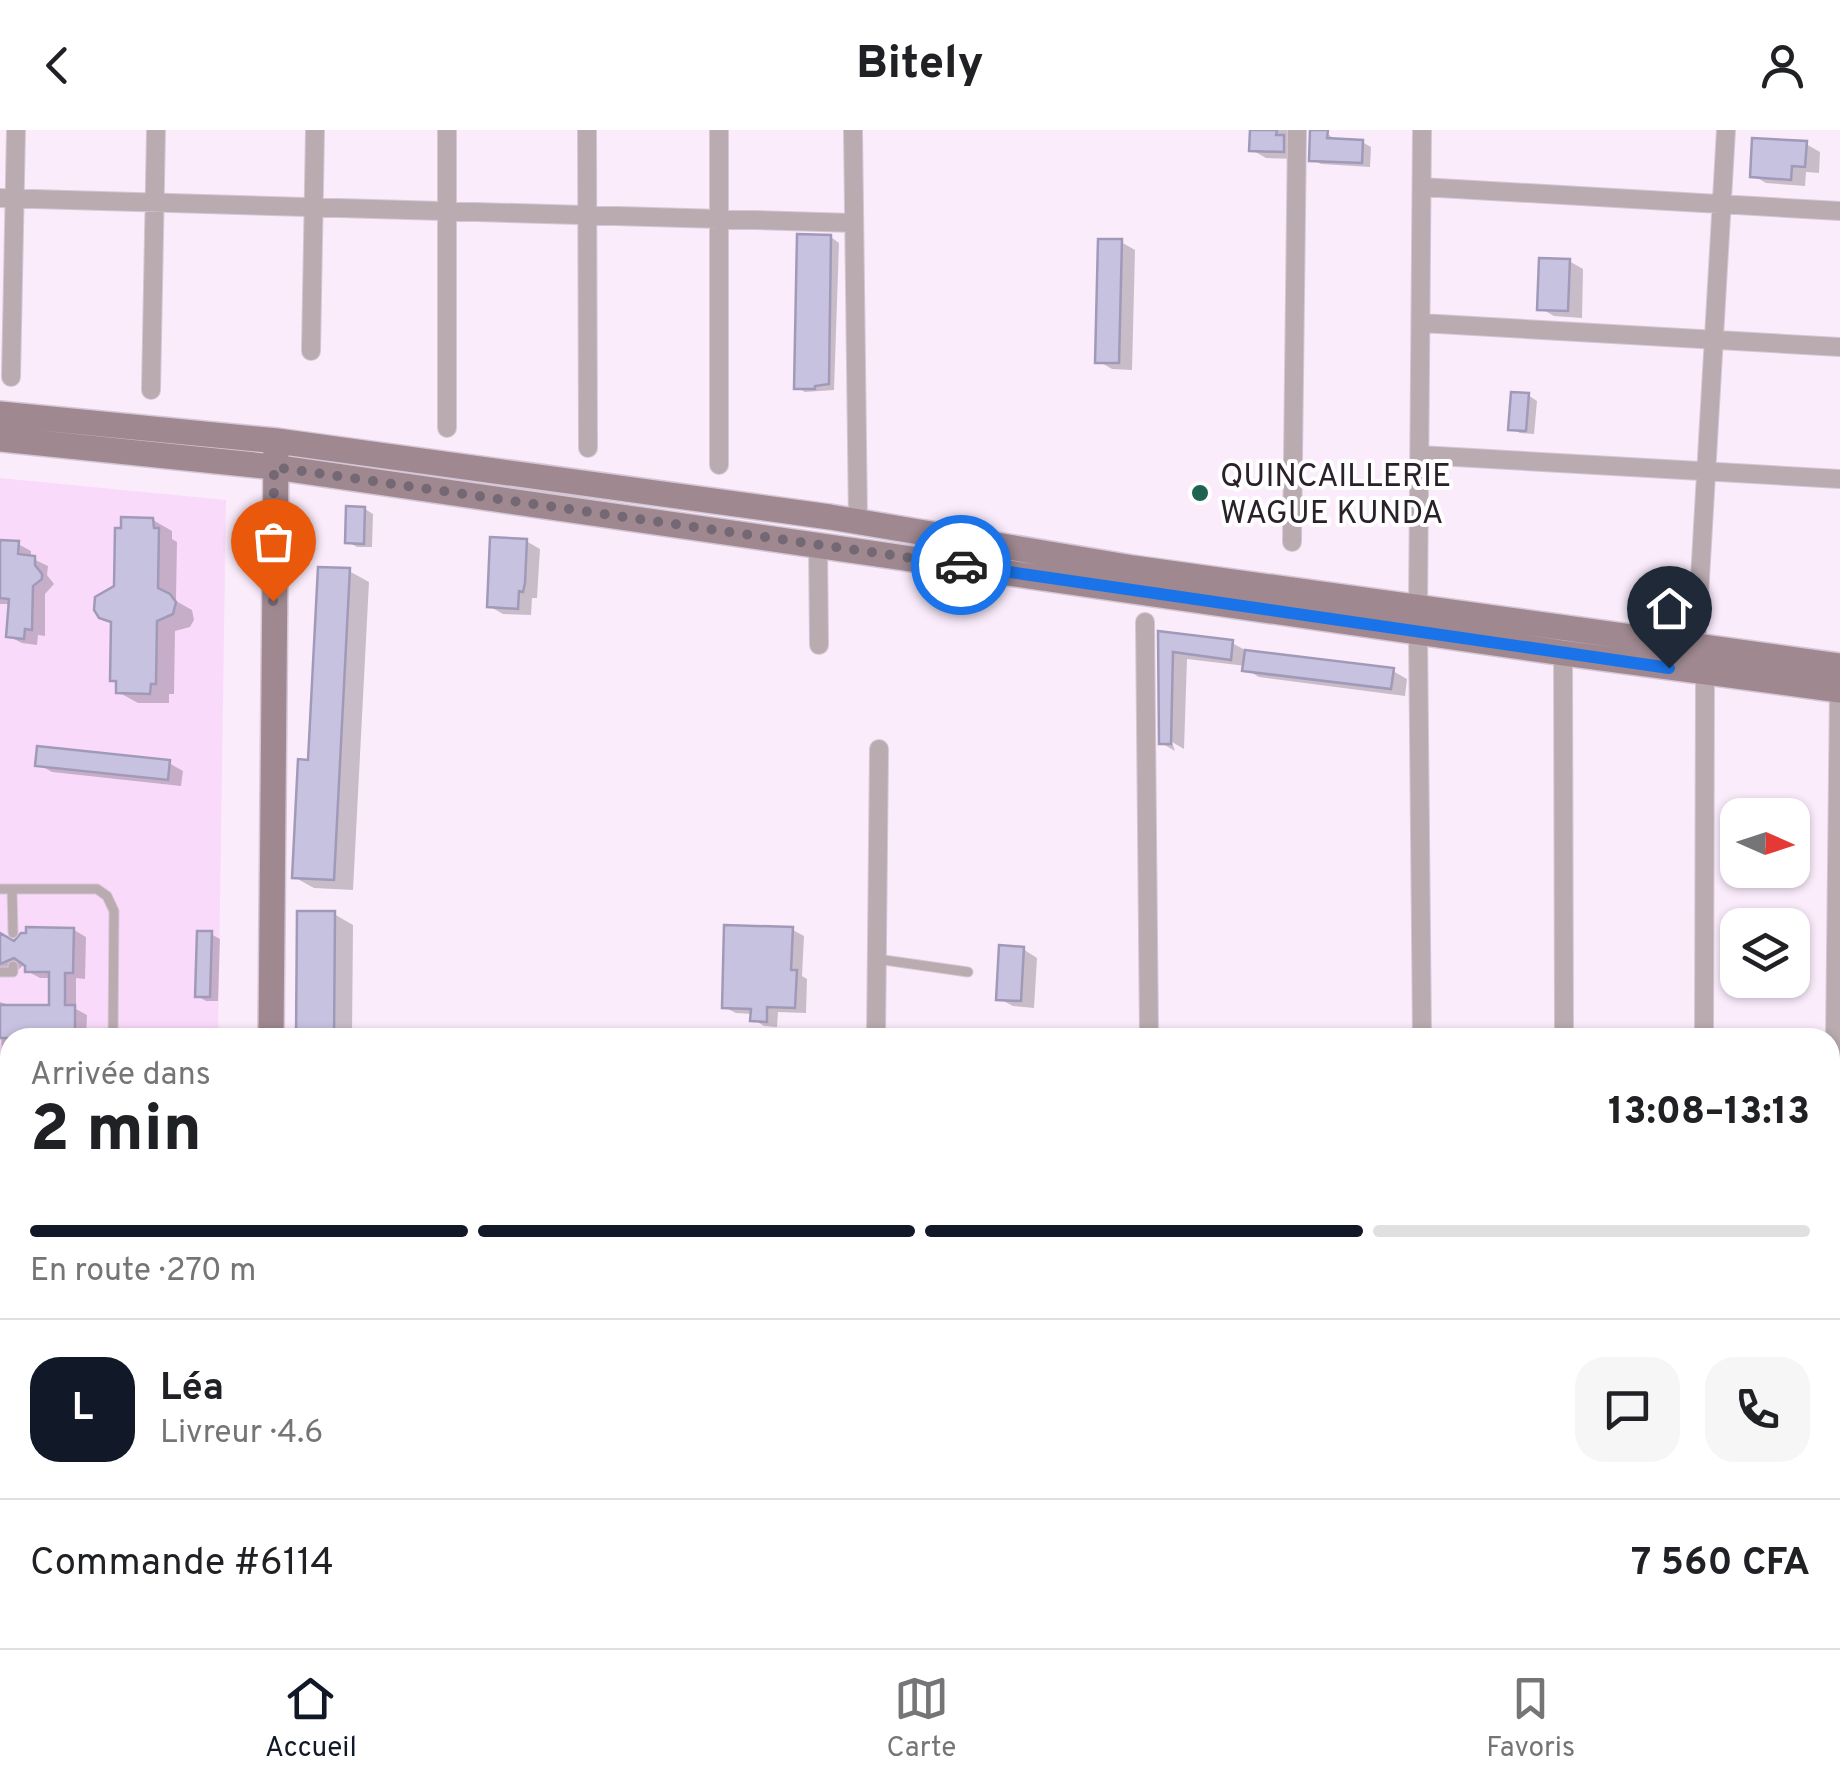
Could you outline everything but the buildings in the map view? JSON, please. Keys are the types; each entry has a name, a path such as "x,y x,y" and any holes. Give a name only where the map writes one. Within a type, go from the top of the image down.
{"main road":[{"path":"0,414 276,454 818,544 1418,620 1696,646 1840,666"},
{"path":"0,438 276,454 858,521 1418,620 1563,653 1840,690"},
{"path":"272,1028 276,454"}],"street":[{"path":"10,377 7,198 16,130"},
{"path":"151,390 156,130"},
{"path":"311,351 315,130"},
{"path":"447,130 447,428"},
{"path":"587,130 588,448"},
{"path":"719,130 719,465"},
{"path":"853,130 858,521"},
{"path":"1292,542 1297,130"},
{"path":"1422,130 1418,620 1422,1028"},
{"path":"1696,646 1726,130"},
{"path":"1422,187 1840,211"},
{"path":"7,198 854,223"},
{"path":"1421,322 1840,347"},
{"path":"1420,455 1840,479"},
{"path":"818,544 819,645"},
{"path":"1145,622 1149,1028"},
{"path":"1563,653 1564,1028"},
{"path":"1704,1028 1705,673"},
{"path":"1835,1028 1840,690"},
{"path":"876,1028 879,749"}],"lane":[{"path":"0,889 97,889 106,896 114,911 113,1028"},
{"path":"12,889 13,933"},
{"path":"877,958 968,972"},
{"path":"0,972 13,972 13,966"}],"shaded area":[{"path":"0,478 226,500 218,1028 0,1028"}],"way so far":[{"path":"273,601 274,467 961,565"}],"place":[{"name":"QUINCAILLERIE WAGUE KUNDA","path":"1200,493"}],"route":[{"path":"961,565 1669,668"}]}
